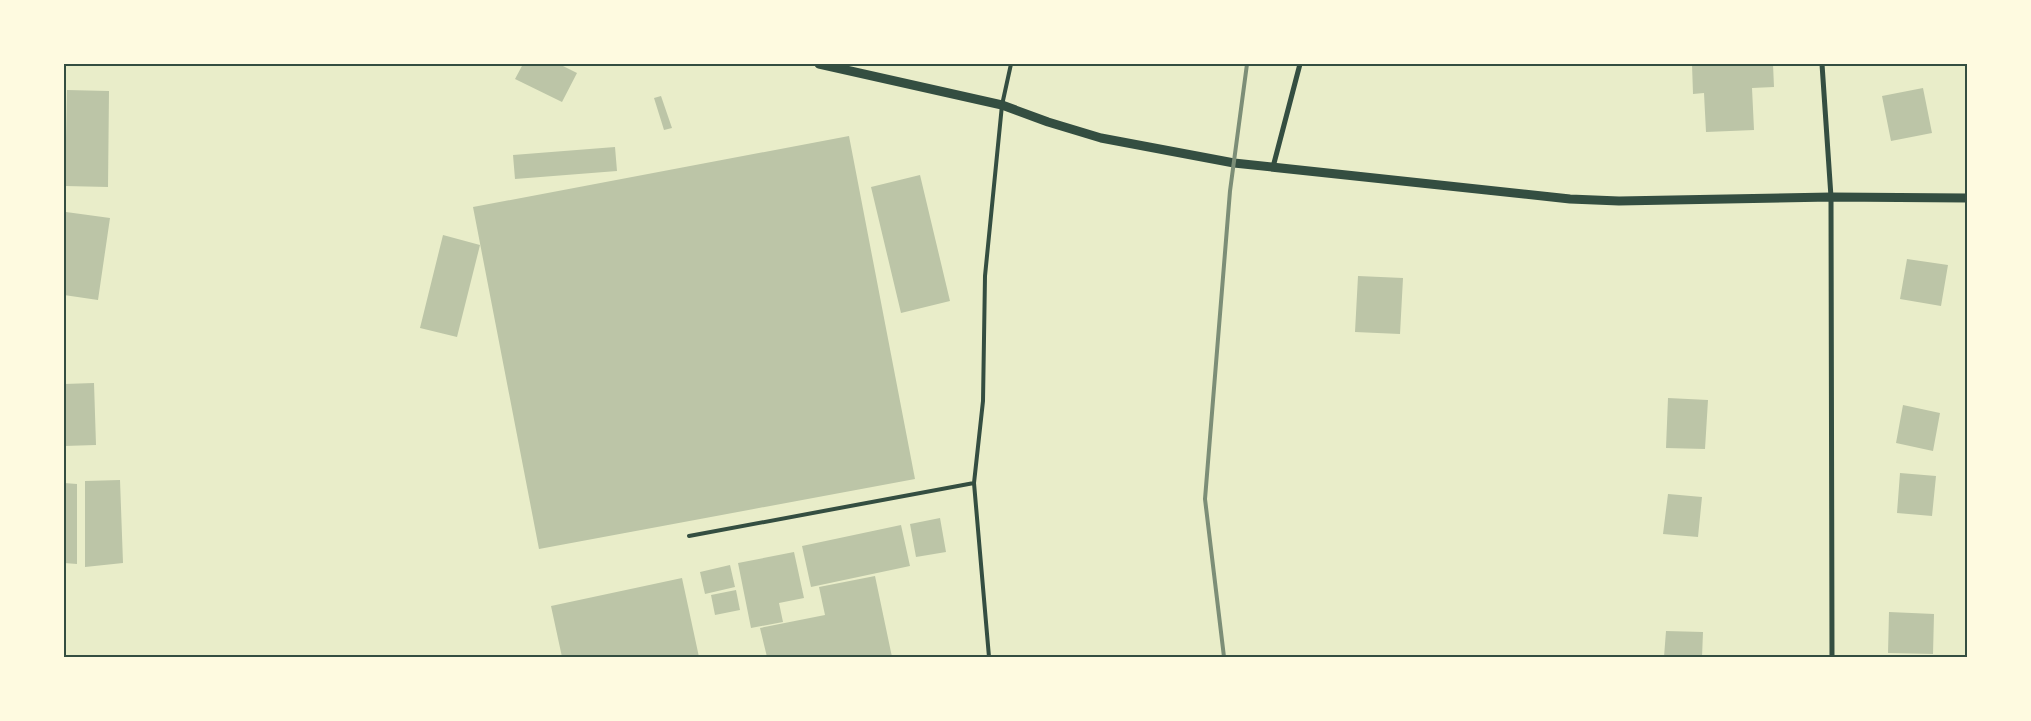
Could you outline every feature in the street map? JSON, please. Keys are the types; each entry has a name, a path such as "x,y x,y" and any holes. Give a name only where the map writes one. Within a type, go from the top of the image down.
{"street":[{"path":"819,64 1002,104 1048,122 1101,138 1234,163 1599,200 1831,197 1967,198"},
{"path":"1273,167 1300,64"},
{"path":"1822,64 1831,197 1832,657"}],"lane":[{"path":"989,657 974,483 983,401 986,276 1002,104 1011,64"},
{"path":"689,536 974,483"}],"building":[{"path":"523,64 559,64 577,73 562,102 515,79"},
{"path":"1692,64 1773,64 1774,87 1752,88 1754,130 1706,132 1704,93 1693,94"},
{"path":"1923,88 1932,133 1891,141 1882,96"},
{"path":"67,90 109,91 108,187 65,186"},
{"path":"661,96 672,128 664,130 654,98"},
{"path":"849,136 915,479 539,549 473,207"},
{"path":"615,147 617,171 515,179 513,155"},
{"path":"920,175 950,301 901,313 871,187"},
{"path":"66,212 110,218 98,300 64,295 64,228"},
{"path":"443,235 480,245 457,337 420,328"},
{"path":"1907,259 1948,265 1941,306 1900,299"},
{"path":"1358,276 1403,278 1400,334 1355,332"},
{"path":"94,383 96,445 64,446 64,384"},
{"path":"1668,398 1708,400 1705,449 1666,448"},
{"path":"1903,405 1940,413 1933,451 1896,443"},
{"path":"1900,473 1936,476 1932,516 1897,513"},
{"path":"120,480 123,563 85,567 85,481"},
{"path":"64,483 77,484 77,564 64,563"},
{"path":"1668,494 1702,497 1698,537 1663,534"},
{"path":"940,518 946,552 916,557 910,524"},
{"path":"901,525 910,566 811,587 802,546"},
{"path":"794,552 804,598 779,603 783,622 751,628 738,563"},
{"path":"730,565 735,587 705,594 700,572"},
{"path":"875,576 892,657 767,657 760,628 825,615 819,587"},
{"path":"682,578 699,657 562,657 551,606"},
{"path":"736,590 740,610 715,615 711,595"},
{"path":"1889,612 1934,614 1933,654 1888,653"},
{"path":"1666,631 1703,632 1702,657 1664,657"}],"railway":[{"path":"1224,657 1205,499 1230,191 1247,64"}]}
